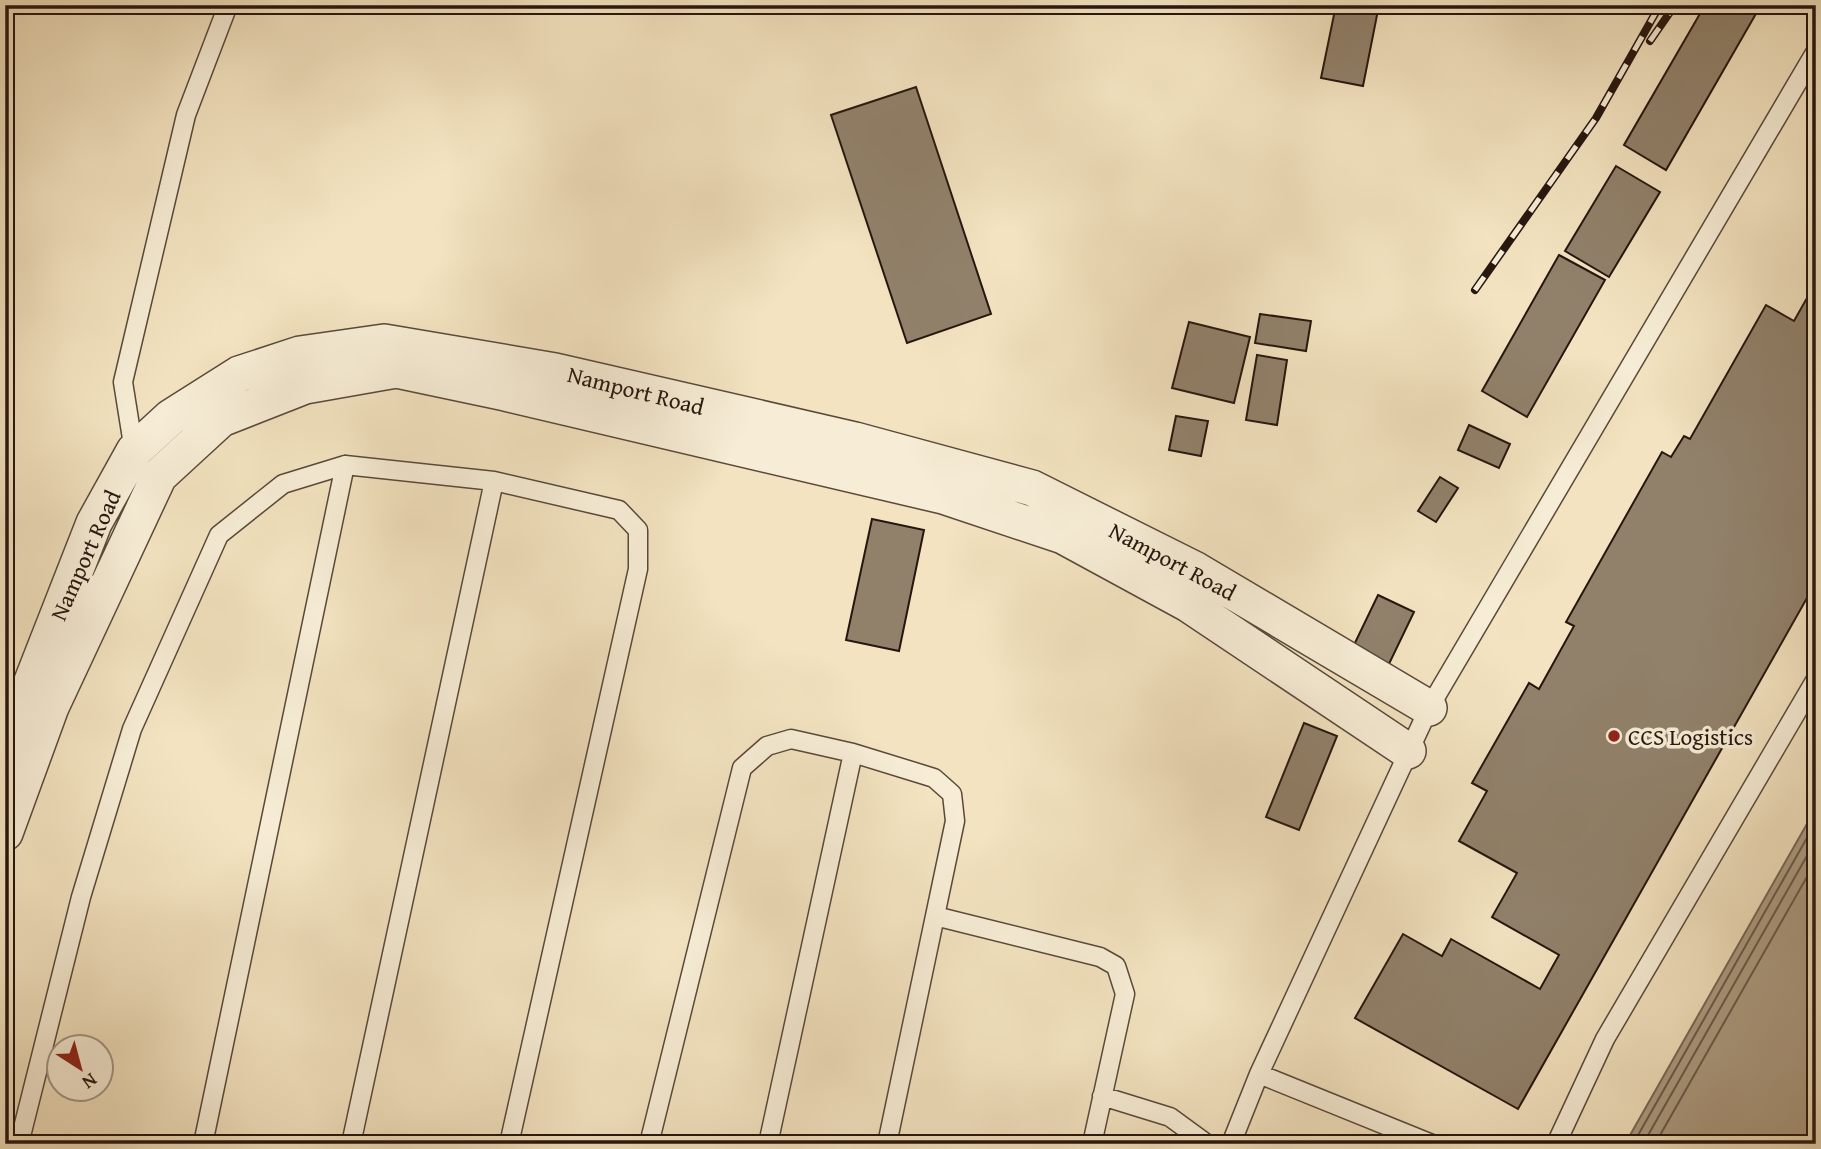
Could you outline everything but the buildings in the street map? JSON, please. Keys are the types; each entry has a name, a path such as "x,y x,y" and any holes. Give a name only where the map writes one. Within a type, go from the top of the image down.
{"street":[{"name":"Namport Road","path":"5,750 94,523 134,451 171,417 239,374 300,354 384,342 555,370 855,440 1032,488 1196,570 1429,708"},
{"path":"5,833 51,707 159,476 221,419 305,386 396,370 943,496 1063,536 1188,604 1408,751"}],"lane":[{"path":"159,476 134,451 123,382 187,115 228,5"},
{"path":"1231,1144 1259,1074 1429,708 1816,51"},
{"path":"203,1144 345,465"},
{"path":"19,1144 81,897 132,729 219,535 283,484 345,465 494,481 619,510 638,530 638,569 509,1144"},
{"path":"351,1144 494,481"},
{"path":"1556,1144 1605,1039 1816,679"},
{"path":"649,1144 742,768 767,746 792,739 853,753 934,778 952,794 955,821 887,1144"},
{"path":"768,1144 853,753"},
{"path":"935,916 1100,957 1116,966 1125,994 1092,1144"},
{"path":"1259,1074 1432,1144"},
{"path":"1102,1096 1170,1117 1207,1144"}],"water":[{"path":"1816,808 1816,1144 1625,1144"}],"railway":[{"path":"1475,290 1596,118 1660,5"},
{"path":"1650,41 1675,5"}],"place":[{"name":"CCS Logistics","path":"1614,736"}]}
